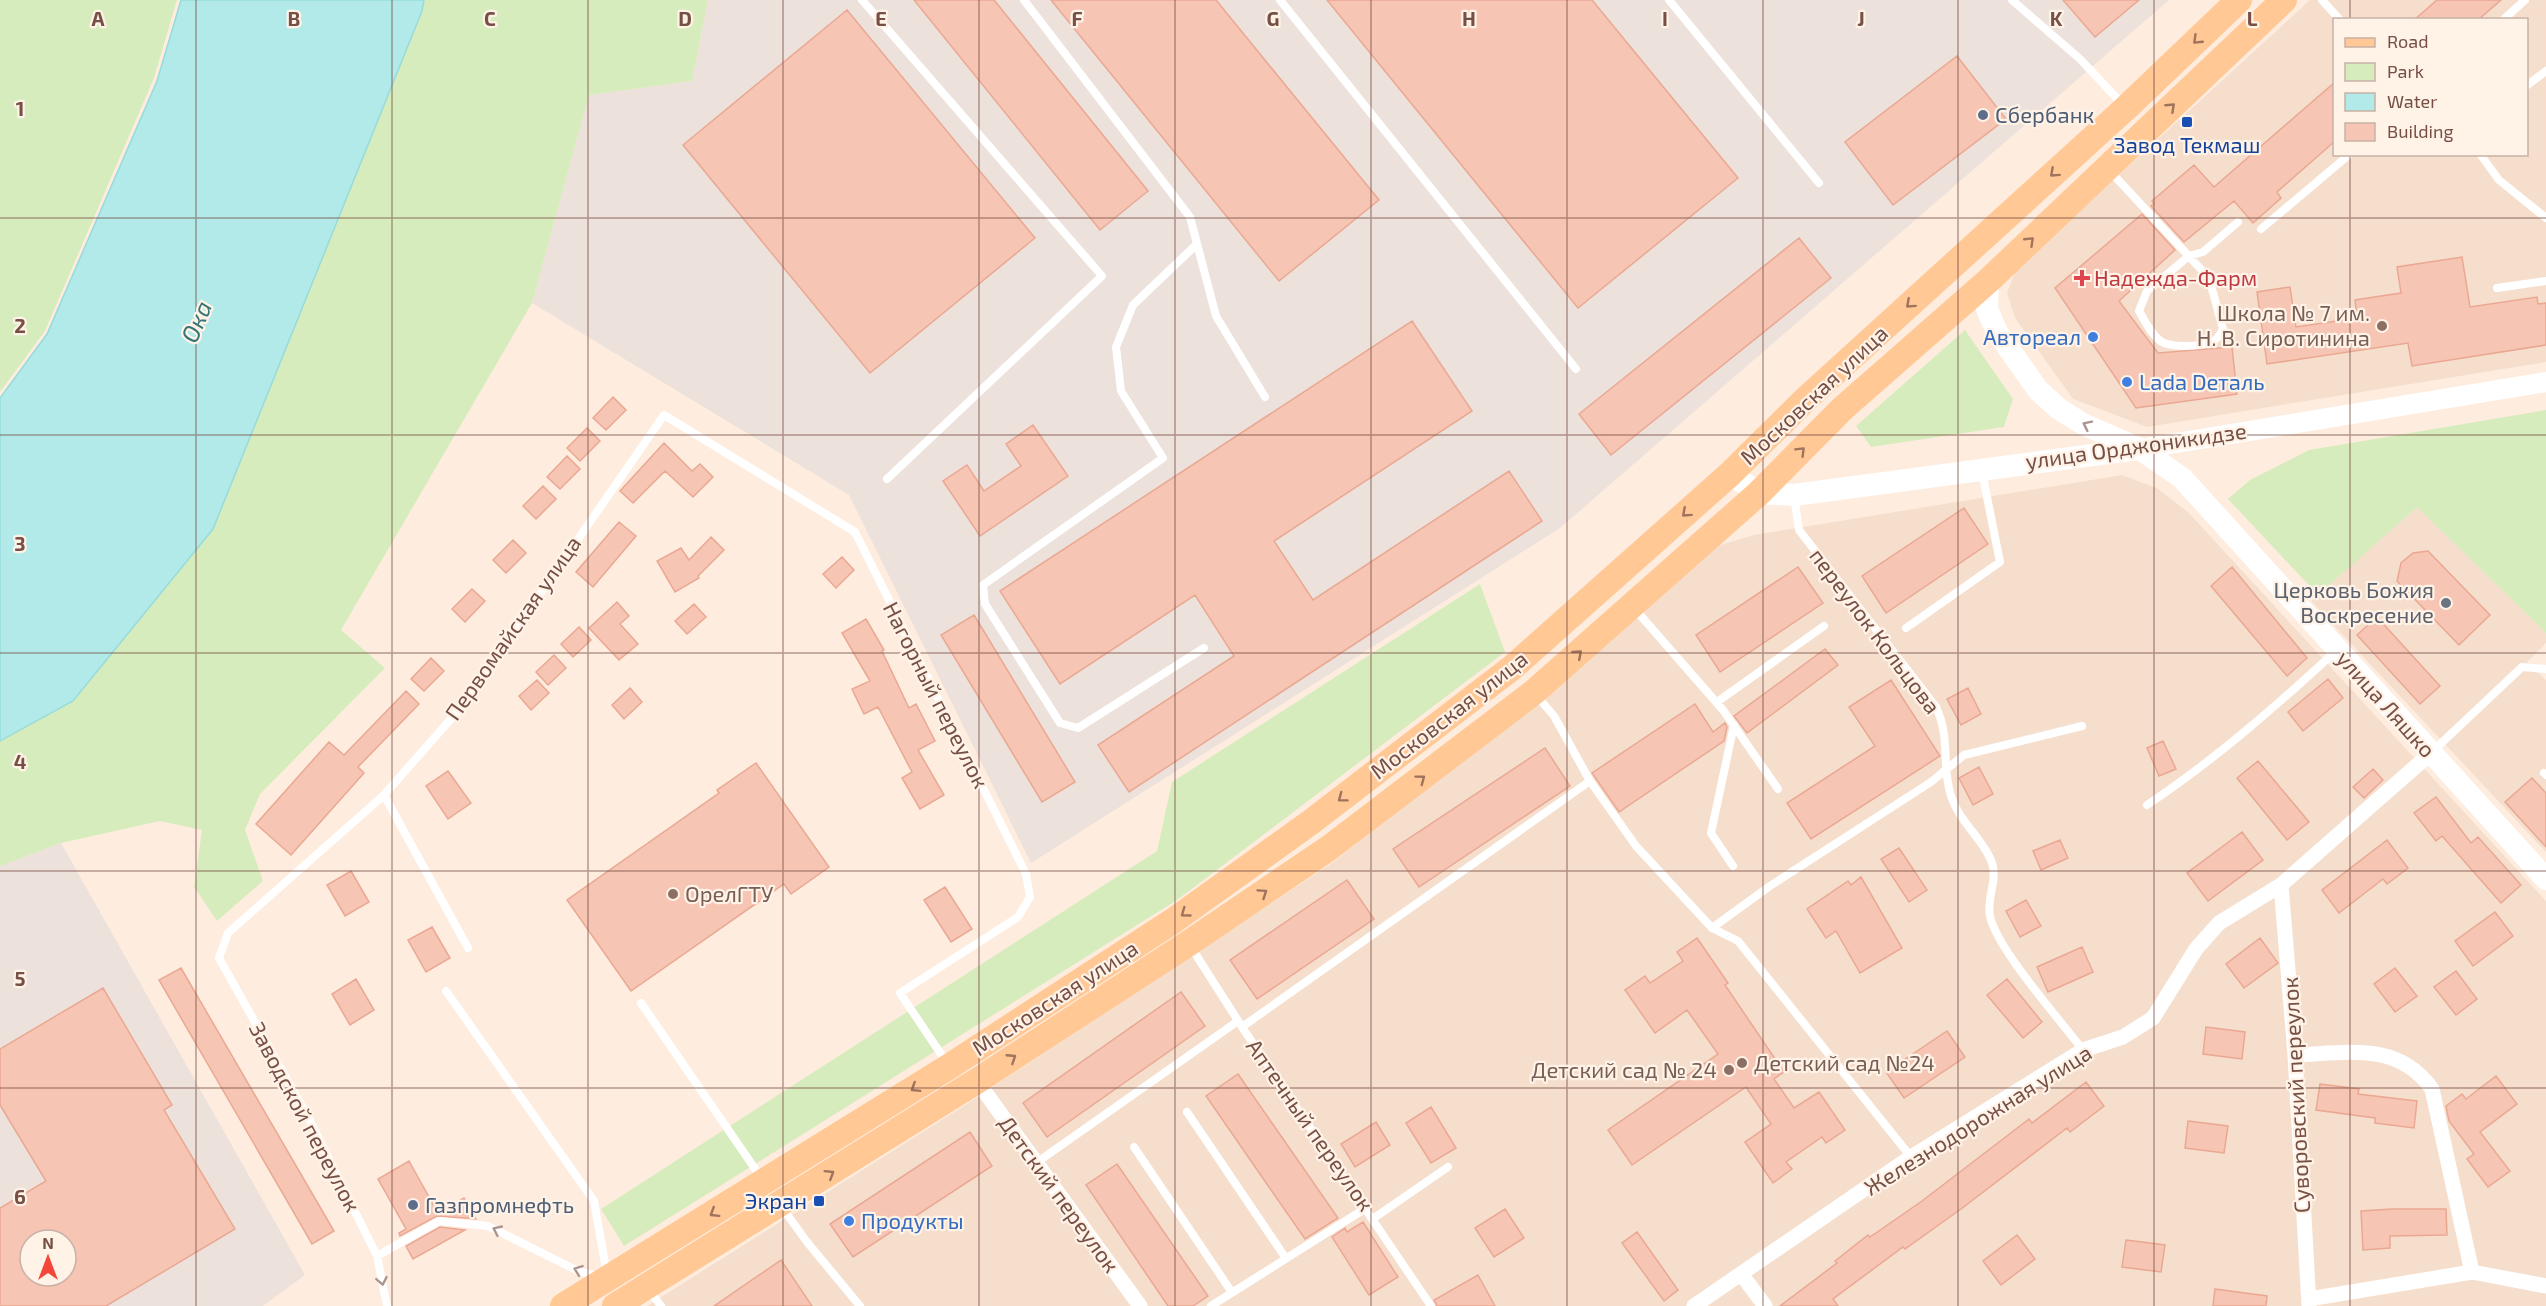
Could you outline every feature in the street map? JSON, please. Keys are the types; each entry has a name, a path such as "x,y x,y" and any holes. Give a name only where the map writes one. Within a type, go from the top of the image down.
{"main road":[{"name":"Московская улица","path":"563,1306 950,1066 1173,921 1320,815 1513,667 1730,474 1809,397 2126,108 2239,0"},
{"name":"Московская улица","path":"615,1306 654,1296 780,1205 977,1081 1189,943 1329,848 1534,692 1760,493 1842,409 1988,281 2284,0"},
{"name":"улица Ляшко","path":"1988,281 1987,309 1997,332 2038,390 2059,409 2083,423 2140,449 2182,478 2546,879"},
{"name":"улица Орджоникидзе","path":"1730,474 1760,493 1794,495 1982,468 2140,449"},
{"path":"764,1183 780,1205"}],"street":[{"name":"улица Орджоникидзе","path":"2140,449 2546,382"},
{"name":"Железнодорожная улица","path":"1694,1306 1911,1157 2083,1050 2123,1037 2153,1018 2196,949 2219,923 2281,885 2431,753"},
{"name":"Суворовский переулок","path":"2281,885 2295,1054 2308,1303"},
{"path":"2295,1054 2373,1052 2404,1062 2421,1073 2432,1089 2472,1272"},
{"name":"Детский переулок","path":"977,1081 1140,1306"},
{"path":"2308,1303 2472,1272 2546,1286"},
{"path":"1742,1275 1765,1306"}],"lane":[{"path":"862,0 1102,276 887,479"},
{"path":"1024,0 1190,217 1216,316 1265,397"},
{"path":"1280,0 1576,369"},
{"path":"1669,0 1819,183"},
{"path":"2012,0 2080,59 2126,108"},
{"path":"2322,0 2338,18"},
{"path":"2505,18 2525,0"},
{"path":"2528,84 2546,71"},
{"path":"2261,230 2348,156"},
{"path":"2481,156 2499,180 2546,218"},
{"path":"2107,168 2189,256 2210,278 2223,329 2212,343 2178,345 2163,342 2154,335 2139,311 2141,301 2147,291 2189,256 2203,252 2238,222"},
{"path":"1197,244 1133,305 1116,347 1121,391 1163,458 983,585 985,604 1060,723 1078,728 1204,648"},
{"path":"2497,288 2546,281"},
{"name":"Первомайская улица","path":"228,933 384,795 464,704 664,416 800,497"},
{"path":"1906,628 2000,562 1982,468"},
{"name":"переулок Кольцова","path":"1794,495 1798,530 1936,707 1946,738 1946,768 1950,794 1958,815 1990,858 1995,878 1989,914 1999,940 2083,1050"},
{"name":"Нагорный переулок","path":"800,497 855,532 1026,874 1030,897 1018,917 900,993 950,1066"},
{"path":"1633,607 1717,702 1778,789"},
{"path":"1717,702 1824,626"},
{"path":"2147,805 2196,772 2259,722 2337,650"},
{"path":"2431,753 2522,667 2546,669"},
{"path":"1534,692 1554,716 1590,781 1636,846 1712,928 1737,941 1911,1157"},
{"path":"1733,866 1711,832 1734,725"},
{"path":"1712,928 1770,886 1931,782 1964,755 2082,726"},
{"path":"1036,1163 1590,781"},
{"path":"384,795 468,948"},
{"name":"Заводской переулок","path":"228,933 219,957 308,1117 377,1256 387,1306"},
{"name":"Аптечный переулок","path":"1189,943 1240,1024 1374,1218 1431,1306"},
{"path":"377,1256 439,1221 488,1226 578,1272 608,1279 594,1201 446,990"},
{"path":"641,1003 764,1183"},
{"path":"1187,1112 1285,1257"},
{"path":"1134,1146 1231,1291"},
{"path":"1374,1218 1448,1167"},
{"path":"780,1205 807,1242 860,1306"},
{"path":"1211,1306 1231,1291 1366,1208"}],"shaded area":[{"name":"Завод Текмаш","path":"708,0 2169,0 1560,528 1031,863 849,495 532,303 589,95 692,81"},
{"path":"2310,0 2546,0 2546,362 2147,427 2073,399 2015,318 2007,293 2016,269"},
{"path":"2122,475 2157,488 2189,513 2546,901 2546,1306 647,1306 967,1104 1332,863 1512,722 1714,547 1754,535"},
{"path":"2417,506 2546,633 2546,643 2527,662 2546,680 2546,852 2311,601"},
{"path":"61,843 305,1275 263,1306 0,1306 0,866"}],"green space":[{"path":"0,0 177,0 154,78 45,331 0,392"},
{"path":"424,0 708,0 692,81 589,95 532,303 341,630 385,668 260,794 245,830 263,881 217,921 194,887 202,830 160,821 61,843 0,866 0,741 73,701 422,11"},
{"path":"1965,330 2013,399 2004,427 1871,447 1856,426"},
{"path":"2546,410 2546,633 2417,507 2318,595 2228,499 2250,480 2309,450"},
{"path":"1480,584 1505,652 1177,900 624,1246 601,1209 1157,851 1172,782"}],"water":[{"name":"Ока","path":"181,0 424,0 422,11 213,529 73,701 0,741 0,398 47,334 157,81"}],"building":[{"path":"914,0 994,0 1148,191 1100,230"},
{"path":"1051,0 1216,0 1379,200 1279,281"},
{"path":"1327,0 1592,0 1738,178 1578,308"},
{"path":"2063,0 2139,0 2095,37"},
{"path":"2437,0 2501,0 2480,18 2416,18"},
{"path":"847,10 1035,238 870,373 683,145"},
{"path":"1957,56 2006,119 1893,205 1845,142"},
{"path":"2333,84 2333,143 2277,192 2281,198 2253,223 2234,201 2184,242 2151,206 2154,204 2152,201 2194,165 2214,187"},
{"path":"2142,214 2175,250 2119,301 2158,353 2232,347 2237,394 2136,408 2055,288"},
{"path":"1799,238 1831,278 1611,455 1579,414"},
{"path":"2462,257 2470,307 2537,297 2538,304 2546,303 2546,345 2412,366 2408,343 2267,364 2257,292 2290,287 2296,327 2357,318 2355,300 2401,293 2397,267"},
{"path":"1412,321 1472,411 1274,541 1313,600 1509,471 1542,521 1129,792 1098,745 1234,656 1195,595 1060,684 1000,591"},
{"path":"613,397 626,410 606,430 593,418"},
{"path":"1033,425 1068,476 980,536 943,481 967,465 984,491 1021,466 1006,444"},
{"path":"587,428 600,441 580,461 567,448"},
{"path":"664,443 692,471 700,464 713,477 693,497 665,471 633,503 620,491"},
{"path":"567,456 580,469 560,489 547,477"},
{"path":"543,486 556,499 536,519 523,506"},
{"path":"1964,508 1988,544 1886,613 1862,576"},
{"path":"619,522 636,536 593,587 576,572"},
{"path":"711,537 724,550 698,576 699,578 675,592 657,561 681,548 689,560"},
{"path":"513,540 526,553 506,573 493,560"},
{"path":"2428,551 2490,615 2459,645 2397,581 2401,563 2413,553"},
{"path":"842,557 854,570 836,588 823,574"},
{"path":"1798,567 1823,603 1720,672 1696,635"},
{"path":"2232,567 2307,658 2287,676 2211,586"},
{"path":"472,589 485,601 465,622 452,609"},
{"path":"617,602 629,616 620,624 638,644 619,660 589,628"},
{"path":"694,604 706,617 687,634 675,621"},
{"path":"974,615 1075,782 1042,802 941,635"},
{"path":"2377,617 2440,686 2420,704 2357,635"},
{"path":"866,619 884,650 882,651 909,708 916,704 935,741 918,750 944,795 920,809 902,778 912,772 878,707 864,714 852,689 870,681 842,633"},
{"path":"579,627 591,640 573,657 561,644"},
{"path":"1825,649 1838,665 1747,733 1734,716"},
{"path":"554,655 566,668 548,685 536,672"},
{"path":"431,658 444,671 424,691 411,679"},
{"path":"2328,679 2343,698 2303,731 2288,712"},
{"path":"537,680 549,693 531,710 519,696"},
{"path":"1891,680 1940,756 1811,839 1787,803 1875,746 1849,707"},
{"path":"630,688 642,702 624,719 612,705"},
{"path":"1968,688 1981,714 1961,725 1947,699"},
{"path":"406,691 419,704 358,767 364,773 291,855 256,824 329,742 344,755"},
{"path":"1695,704 1713,732 1725,723 1727,727 1724,741 1619,812 1592,773"},
{"path":"2163,741 2176,769 2159,776 2147,748"},
{"path":"1545,748 1570,786 1419,887 1393,849"},
{"path":"2258,761 2309,822 2287,840 2237,778"},
{"name":"ОрелГТУ","path":"756,763 829,867 791,894 784,884 631,991 567,900 719,793 717,790"},
{"path":"1979,767 1993,794 1973,805 1959,778"},
{"path":"2373,769 2383,780 2364,798 2353,787"},
{"path":"448,771 471,803 448,819 426,786"},
{"path":"2532,778 2546,793 2546,847 2505,802"},
{"path":"2436,797 2471,843 2478,837 2521,885 2501,903 2442,836 2436,841 2414,813"},
{"path":"2242,832 2263,860 2208,901 2187,873"},
{"path":"2060,840 2068,858 2041,870 2033,851"},
{"path":"2387,840 2408,868 2387,884 2383,879 2339,913 2322,890"},
{"path":"1899,848 1927,890 1909,902 1881,859"},
{"path":"351,871 369,902 345,916 327,885"},
{"path":"1861,877 1902,948 1860,973 1836,931 1826,938 1807,909 1848,881 1851,885"},
{"path":"1347,880 1374,919 1257,999 1230,960"},
{"path":"945,887 972,929 951,942 924,900"},
{"path":"2026,900 2041,926 2020,937 2006,911"},
{"path":"2495,912 2513,936 2473,966 2455,941"},
{"path":"432,927 450,958 426,972 408,940"},
{"name":"Детский сад №24","path":"1697,938 1728,983 1725,985 1784,1072 1774,1079 1794,1108 1819,1092 1845,1130 1826,1143 1822,1137 1786,1162 1792,1169 1773,1183 1745,1142 1771,1124 1746,1087 1632,1165 1608,1130 1718,1054 1687,1010 1655,1033 1625,990 1645,976 1650,983 1683,961 1677,952"},
{"path":"2260,938 2278,963 2244,988 2226,964"},
{"path":"2082,947 2093,972 2048,992 2037,967"},
{"path":"181,968 334,1231 312,1244 159,980"},
{"path":"2395,968 2417,996 2395,1012 2374,984"},
{"path":"2456,971 2477,999 2456,1015 2434,987"},
{"path":"356,979 374,1010 350,1025 332,994"},
{"path":"2007,979 2042,1022 2023,1038 1987,995"},
{"path":"103,988 172,1105 164,1110 235,1229 106,1306 0,1306 0,1208 46,1181 0,1105 0,1049"},
{"path":"1181,992 1205,1026 1047,1137 1023,1103"},
{"path":"2206,1027 2245,1032 2242,1059 2203,1054"},
{"path":"1947,1031 1965,1057 1904,1098 1886,1072"},
{"path":"1238,1074 1338,1218 1305,1239 1206,1096"},
{"path":"2496,1076 2517,1104 2480,1132 2510,1171 2488,1187 2467,1159 2474,1154 2449,1121 2446,1106 2462,1094 2466,1099"},
{"path":"2086,1082 2104,1106 2070,1132 2067,1128 1961,1209 1905,1249 1903,1247 1833,1299 1838,1306 1780,1306 1837,1263 1835,1261 1868,1235 1870,1237 1922,1201 2029,1119 2032,1123"},
{"path":"2320,1084 2359,1089 2358,1094 2417,1101 2414,1128 2375,1123 2375,1118 2316,1110"},
{"path":"1431,1107 1456,1148 1431,1163 1406,1123"},
{"path":"2188,1121 2228,1126 2224,1153 2185,1148"},
{"path":"1376,1122 1390,1145 1355,1167 1341,1144"},
{"path":"970,1132 992,1166 853,1257 830,1224"},
{"name":"Газпромнефть","path":"409,1161 438,1213 464,1198 476,1219 437,1216 400,1236 399,1233 406,1229 378,1179"},
{"path":"1117,1164 1208,1296 1193,1306 1168,1306 1086,1185"},
{"path":"1505,1209 1524,1238 1494,1257 1475,1228"},
{"path":"2446,1209 2447,1235 2390,1236 2390,1248 2363,1250 2361,1211"},
{"path":"1363,1222 1398,1277 1369,1295 1332,1237 1345,1228 1347,1232"},
{"path":"440,1227 465,1230 413,1259 406,1246"},
{"path":"1637,1232 1678,1290 1664,1301 1622,1243"},
{"path":"2017,1235 2035,1259 2001,1285 1983,1261"},
{"path":"2126,1240 2165,1245 2161,1272 2122,1267"},
{"path":"781,1260 812,1306 714,1306"},
{"path":"1478,1275 1495,1306 1437,1306 1434,1300"},
{"path":"2215,1289 2267,1296 2266,1306 2213,1306"}],"place":[{"name":"Сбербанк","path":"1983,115"},
{"name":"Завод Текмаш","path":"2187,122"},
{"name":"Надежда-Фарм","path":"2082,278"},
{"name":"Школа № 7 им. Н. В. Сиротинина","path":"2382,326"},
{"name":"Автореал","path":"2093,337"},
{"name":"Lada Dеталь","path":"2127,382"},
{"name":"Церковь Божия Воскресение","path":"2446,603"},
{"name":"ОрелГТУ","path":"673,894"},
{"name":"Детский сад №24","path":"1742,1063"},
{"name":"Детский сад № 24","path":"1729,1070"},
{"name":"Экран","path":"819,1201"},
{"name":"Газпромнефть","path":"413,1205"},
{"name":"Продукты","path":"849,1221"}]}
